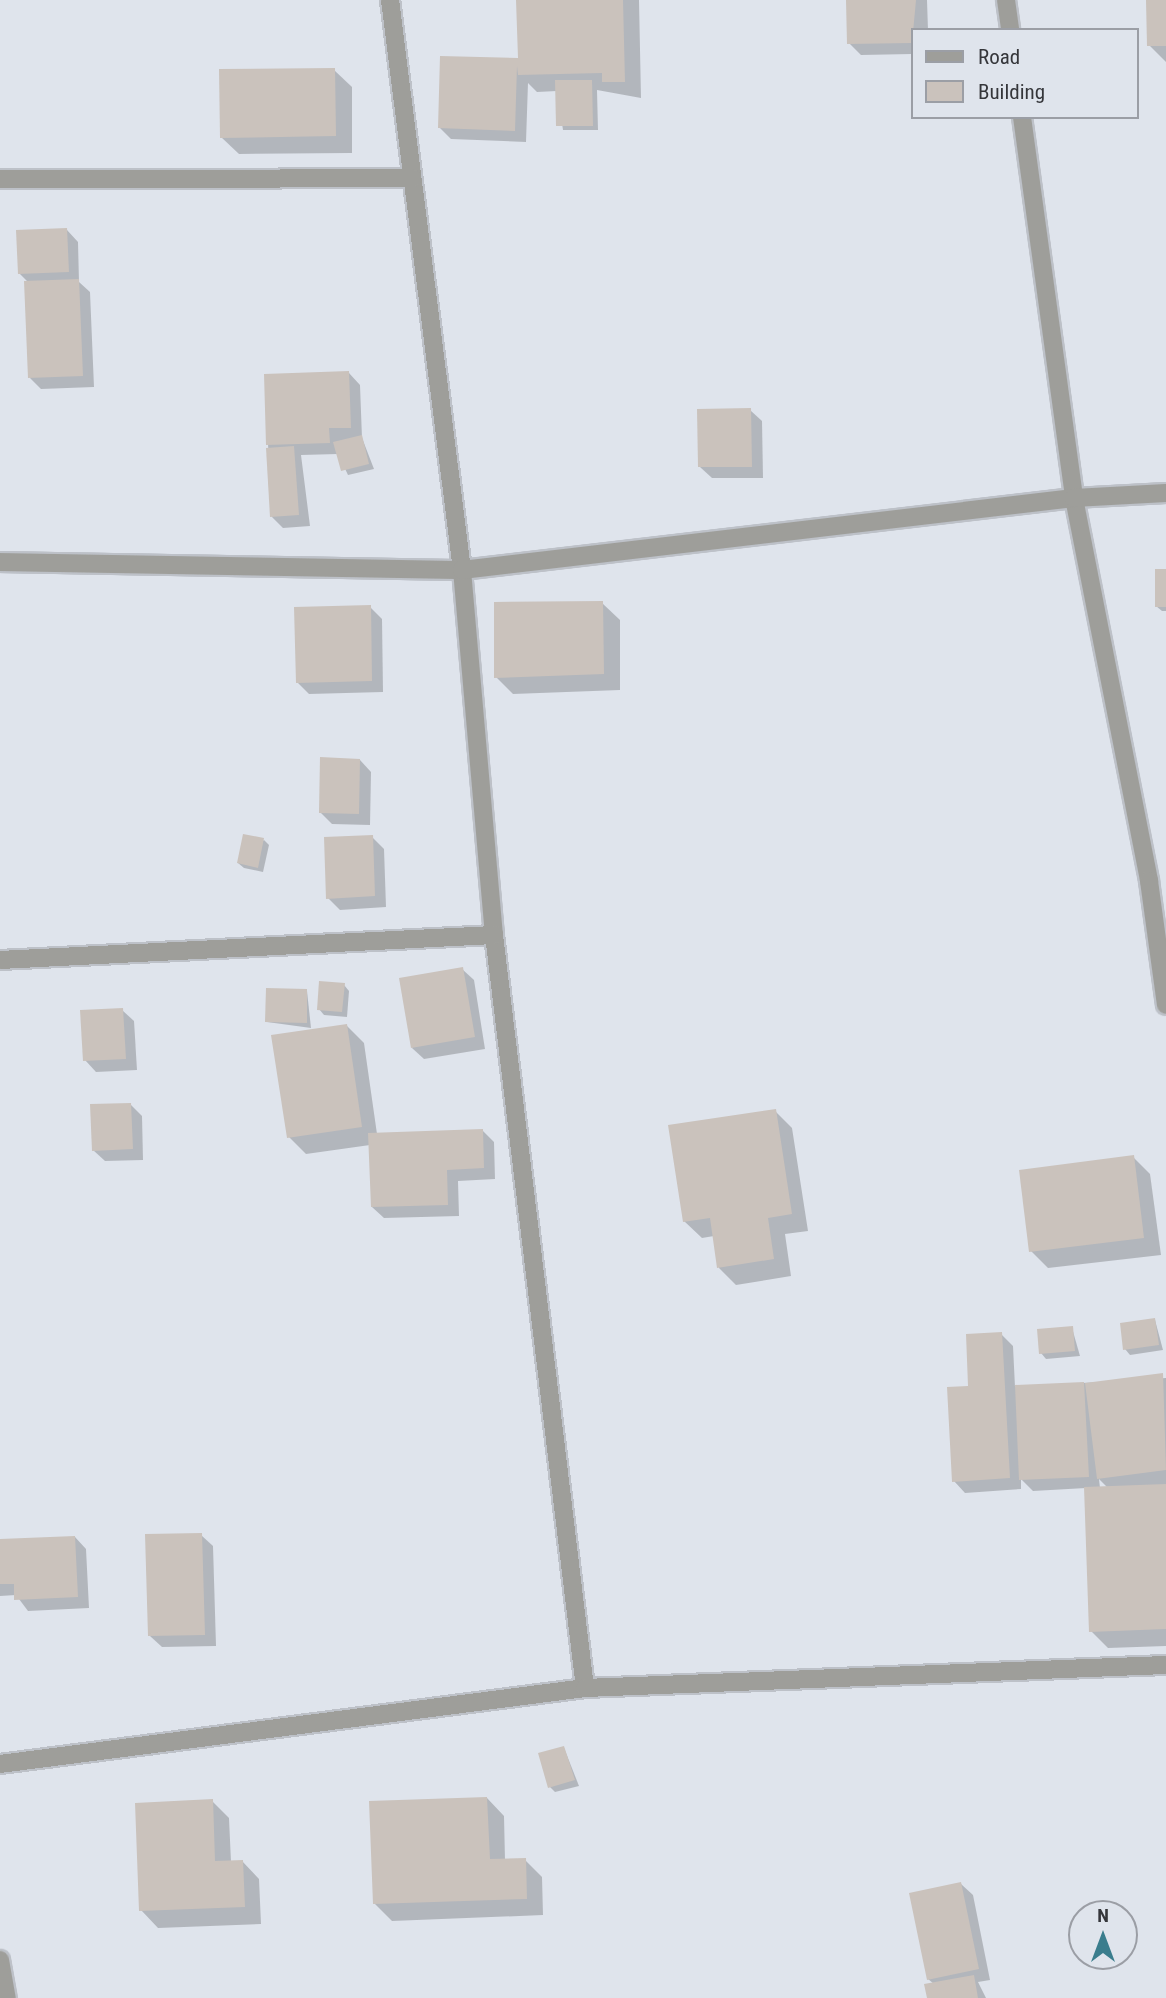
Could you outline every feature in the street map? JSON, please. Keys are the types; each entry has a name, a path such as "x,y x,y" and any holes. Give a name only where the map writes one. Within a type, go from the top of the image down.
{"street":[{"path":"390,0 462,570 494,935 585,1688"},
{"path":"1006,0 1010,28"},
{"path":"1022,119 1074,498 1158,881 1166,1005"},
{"path":"0,179 412,178"},
{"path":"0,562 462,570 1074,498 1166,493"},
{"path":"0,960 494,935"},
{"path":"0,1764 585,1688 1166,1665"},
{"path":"0,1960 7,1998"}],"building":[{"path":"516,0 623,0 625,82 602,82 602,73 518,75 517,66 515,131 438,128 440,56 518,58"},
{"path":"846,0 916,0 911,43 847,44"},
{"path":"1146,0 1166,0 1166,46 1147,46"},
{"path":"335,68 336,136 220,138 219,69"},
{"path":"555,80 592,80 593,126 556,126"},
{"path":"67,228 69,272 18,274 16,230"},
{"path":"79,279 83,376 28,378 24,281"},
{"path":"349,371 351,428 329,428 330,443 266,445 264,374"},
{"path":"751,408 752,467 698,467 697,409"},
{"path":"362,435 369,464 341,471 333,442"},
{"path":"294,446 299,515 270,517 266,448"},
{"path":"1155,569 1166,569 1166,607 1155,607"},
{"path":"603,601 604,674 494,678 494,602"},
{"path":"371,605 372,681 296,683 294,607"},
{"path":"320,757 360,759 359,814 319,813"},
{"path":"243,834 264,838 258,868 237,863"},
{"path":"373,835 375,896 326,899 324,837"},
{"path":"463,967 475,1037 411,1048 399,978"},
{"path":"319,981 345,983 342,1012 317,1010"},
{"path":"266,988 307,989 307,1023 265,1022"},
{"path":"123,1008 126,1059 83,1061 80,1010"},
{"path":"347,1024 362,1127 287,1138 271,1035"},
{"path":"131,1103 133,1149 92,1151 90,1104"},
{"path":"776,1109 792,1214 768,1218 774,1259 717,1268 710,1218 683,1222 668,1125"},
{"path":"483,1129 484,1168 447,1170 448,1205 371,1207 368,1133"},
{"path":"1134,1155 1144,1238 1029,1252 1019,1170"},
{"path":"1155,1318 1159,1345 1123,1350 1120,1323"},
{"path":"1073,1326 1075,1351 1039,1354 1037,1329"},
{"path":"1002,1332 1010,1478 952,1482 947,1387 968,1386 966,1334"},
{"path":"1163,1373 1166,1470 1097,1479 1085,1383"},
{"path":"1084,1382 1089,1477 1019,1480 1015,1385"},
{"path":"1166,1484 1166,1629 1089,1632 1084,1487"},
{"path":"202,1533 205,1635 148,1636 145,1534"},
{"path":"75,1536 78,1597 14,1600 14,1584 0,1584 0,1539"},
{"path":"564,1746 575,1780 548,1788 538,1753"},
{"path":"487,1797 490,1859 526,1858 527,1899 373,1904 369,1801"},
{"path":"213,1799 215,1861 243,1860 245,1907 139,1911 135,1803"},
{"path":"961,1882 979,1969 927,1980 909,1893"},
{"path":"974,1975 978,1998 927,1998 924,1984"}]}
